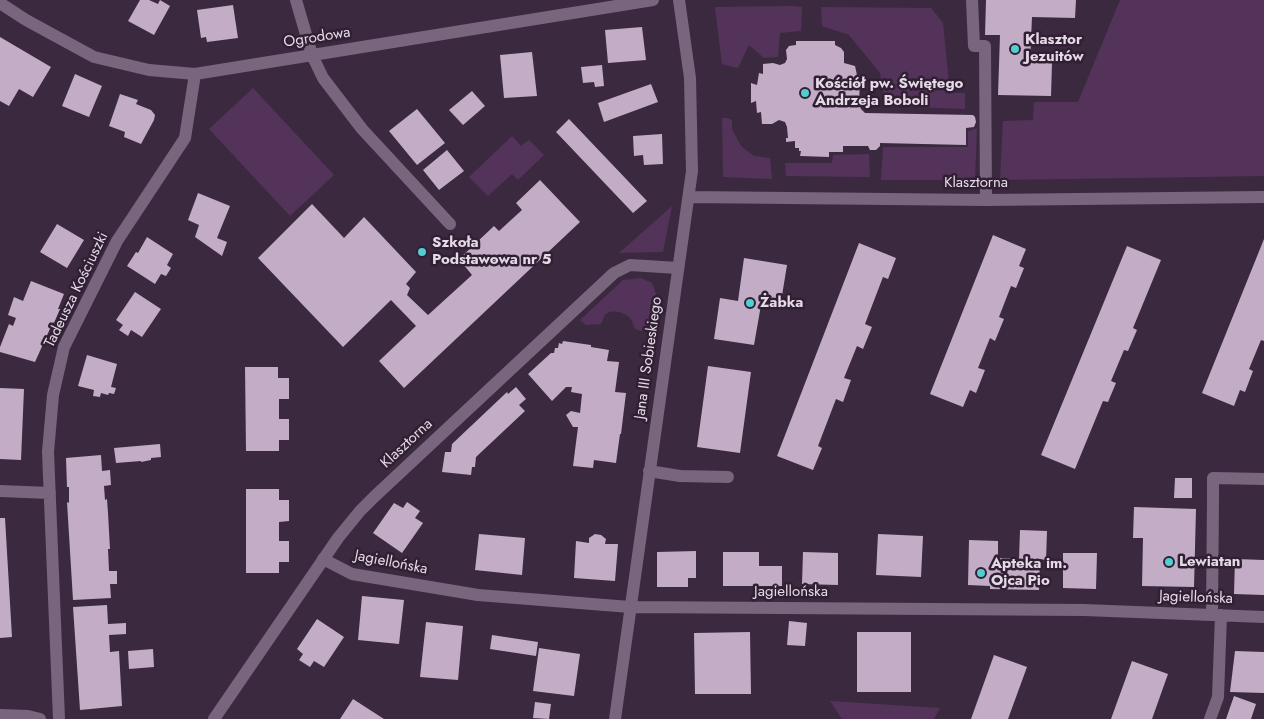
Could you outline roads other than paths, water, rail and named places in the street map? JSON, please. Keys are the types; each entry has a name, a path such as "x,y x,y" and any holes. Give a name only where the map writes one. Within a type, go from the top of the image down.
{"street":[{"path":"296,0 312,56 323,78 362,129 450,224"},
{"name":"Ogrodowa","path":"0,3 26,20 94,57 149,70 195,74 653,0"},
{"name":"Jana III Sobieskiego","path":"615,719 692,171 690,78 679,0"},
{"path":"972,0 974,46 985,46 986,200"},
{"name":"Tadeusza Kościuszki","path":"60,719 48,452 53,395 64,347 117,241 185,138 195,74"},
{"name":"Klasztorna","path":"689,197 986,200 1264,197"},
{"name":"Klasztorna","path":"214,719 323,559 338,538 365,507 614,273 630,266 678,268"},
{"path":"650,471 680,476 728,477"},
{"path":"1210,719 1218,696 1217,615 1211,600 1213,478 1264,479"},
{"path":"0,491 50,493"},
{"name":"Jagiellońska","path":"323,559 352,574 478,595 630,607 1084,610 1264,617"},
{"path":"0,715 28,716 40,719"}],"place":[{"name":"Klasztor Jezuitów","path":"1015,49"},
{"name":"Kościół pw. Świętego Andrzeja Boboli","path":"805,93"},
{"name":"Szkoła Podstawowa nr 5","path":"422,252"},
{"name":"Żabka","path":"750,303"},
{"name":"Lewiatan","path":"1169,562"},
{"name":"Apteka im. Ojca Pio","path":"981,573"}]}
